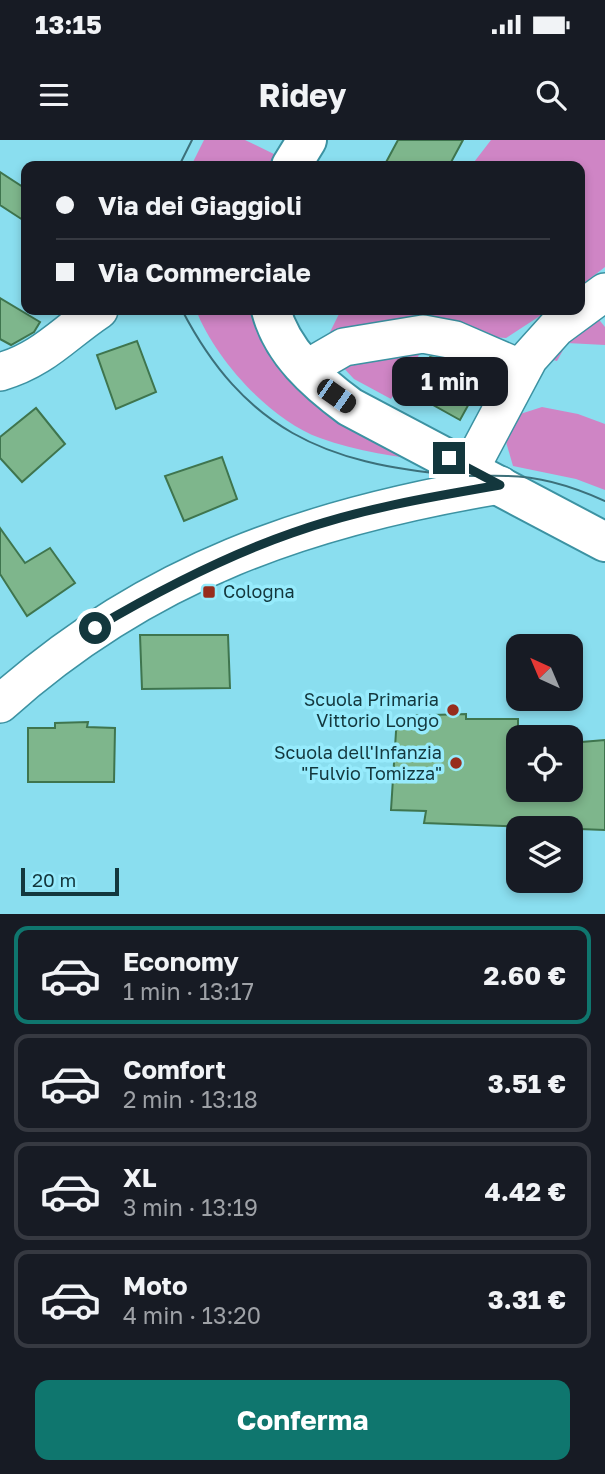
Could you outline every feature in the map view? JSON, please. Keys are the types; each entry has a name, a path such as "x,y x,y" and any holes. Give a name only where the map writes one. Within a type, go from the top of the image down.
{"main road":[{"path":"294,161 307,140"},
{"path":"273,315 281,335 306,369 321,386 350,407 605,542"}],"street":[{"path":"585,308 605,292"},
{"path":"0,372 24,365 53,348 93,315"},
{"path":"0,704 95,628 150,595 254,546 485,477 522,369 543,341 576,315"},
{"path":"306,369 344,347 423,334 455,340 522,369"}],"shaded area":[{"path":"204,140 245,140 278,156 275,161 194,161"},
{"path":"491,140 605,140 605,267 585,282 585,161 475,161"},
{"path":"592,311 605,327 605,345 567,343 557,361 542,357"},
{"path":"198,315 268,315 436,463 348,447 301,429 264,403 246,386 216,348"},
{"path":"338,315 541,315 506,338 433,333 391,399 354,379 323,346"},
{"path":"542,407 578,414 605,424 605,490 576,479 513,466 506,442 514,416"}],"building":[{"path":"398,140 463,140 452,161 387,161"},
{"path":"0,172 21,186 21,219 0,205"},
{"path":"0,298 21,311 21,315 28,315 40,322 34,332 11,345 0,339"},
{"path":"137,341 156,392 116,409 97,355"},
{"path":"430,357 440,359 481,382 460,420 410,392"},
{"path":"36,408 65,444 22,482 0,458 0,437"},
{"path":"222,457 237,499 184,521 165,476"},
{"path":"0,528 25,563 50,548 75,583 27,616 0,574"},
{"path":"140,635 228,635 230,688 142,689"},
{"name":"Scuola dell'Infanzia \"Fulvio Tomizza\"","path":"466,714 466,719 518,719 518,725 506,725 506,802 583,802 583,742 605,740 605,830 583,829 583,816 506,816 506,826 424,823 426,811 391,810 397,716"},
{"path":"88,722 87,727 115,728 114,782 28,782 28,728 55,728 55,723"}],"tram line":[{"path":"182,161 192,140"},
{"path":"185,315 206,351 232,384 261,412 293,433 327,449 408,470 461,476 520,476 545,480 605,501"}],"place":[{"name":"Cologna","path":"209,592"},
{"name":"Scuola Primaria Vittorio Longo","path":"453,710"},
{"name":"Scuola dell'Infanzia \"Fulvio Tomizza\"","path":"456,763"}],"route":[{"path":"95,628 150,595 254,546 340,518 411,500 500,485 449,458"}]}
